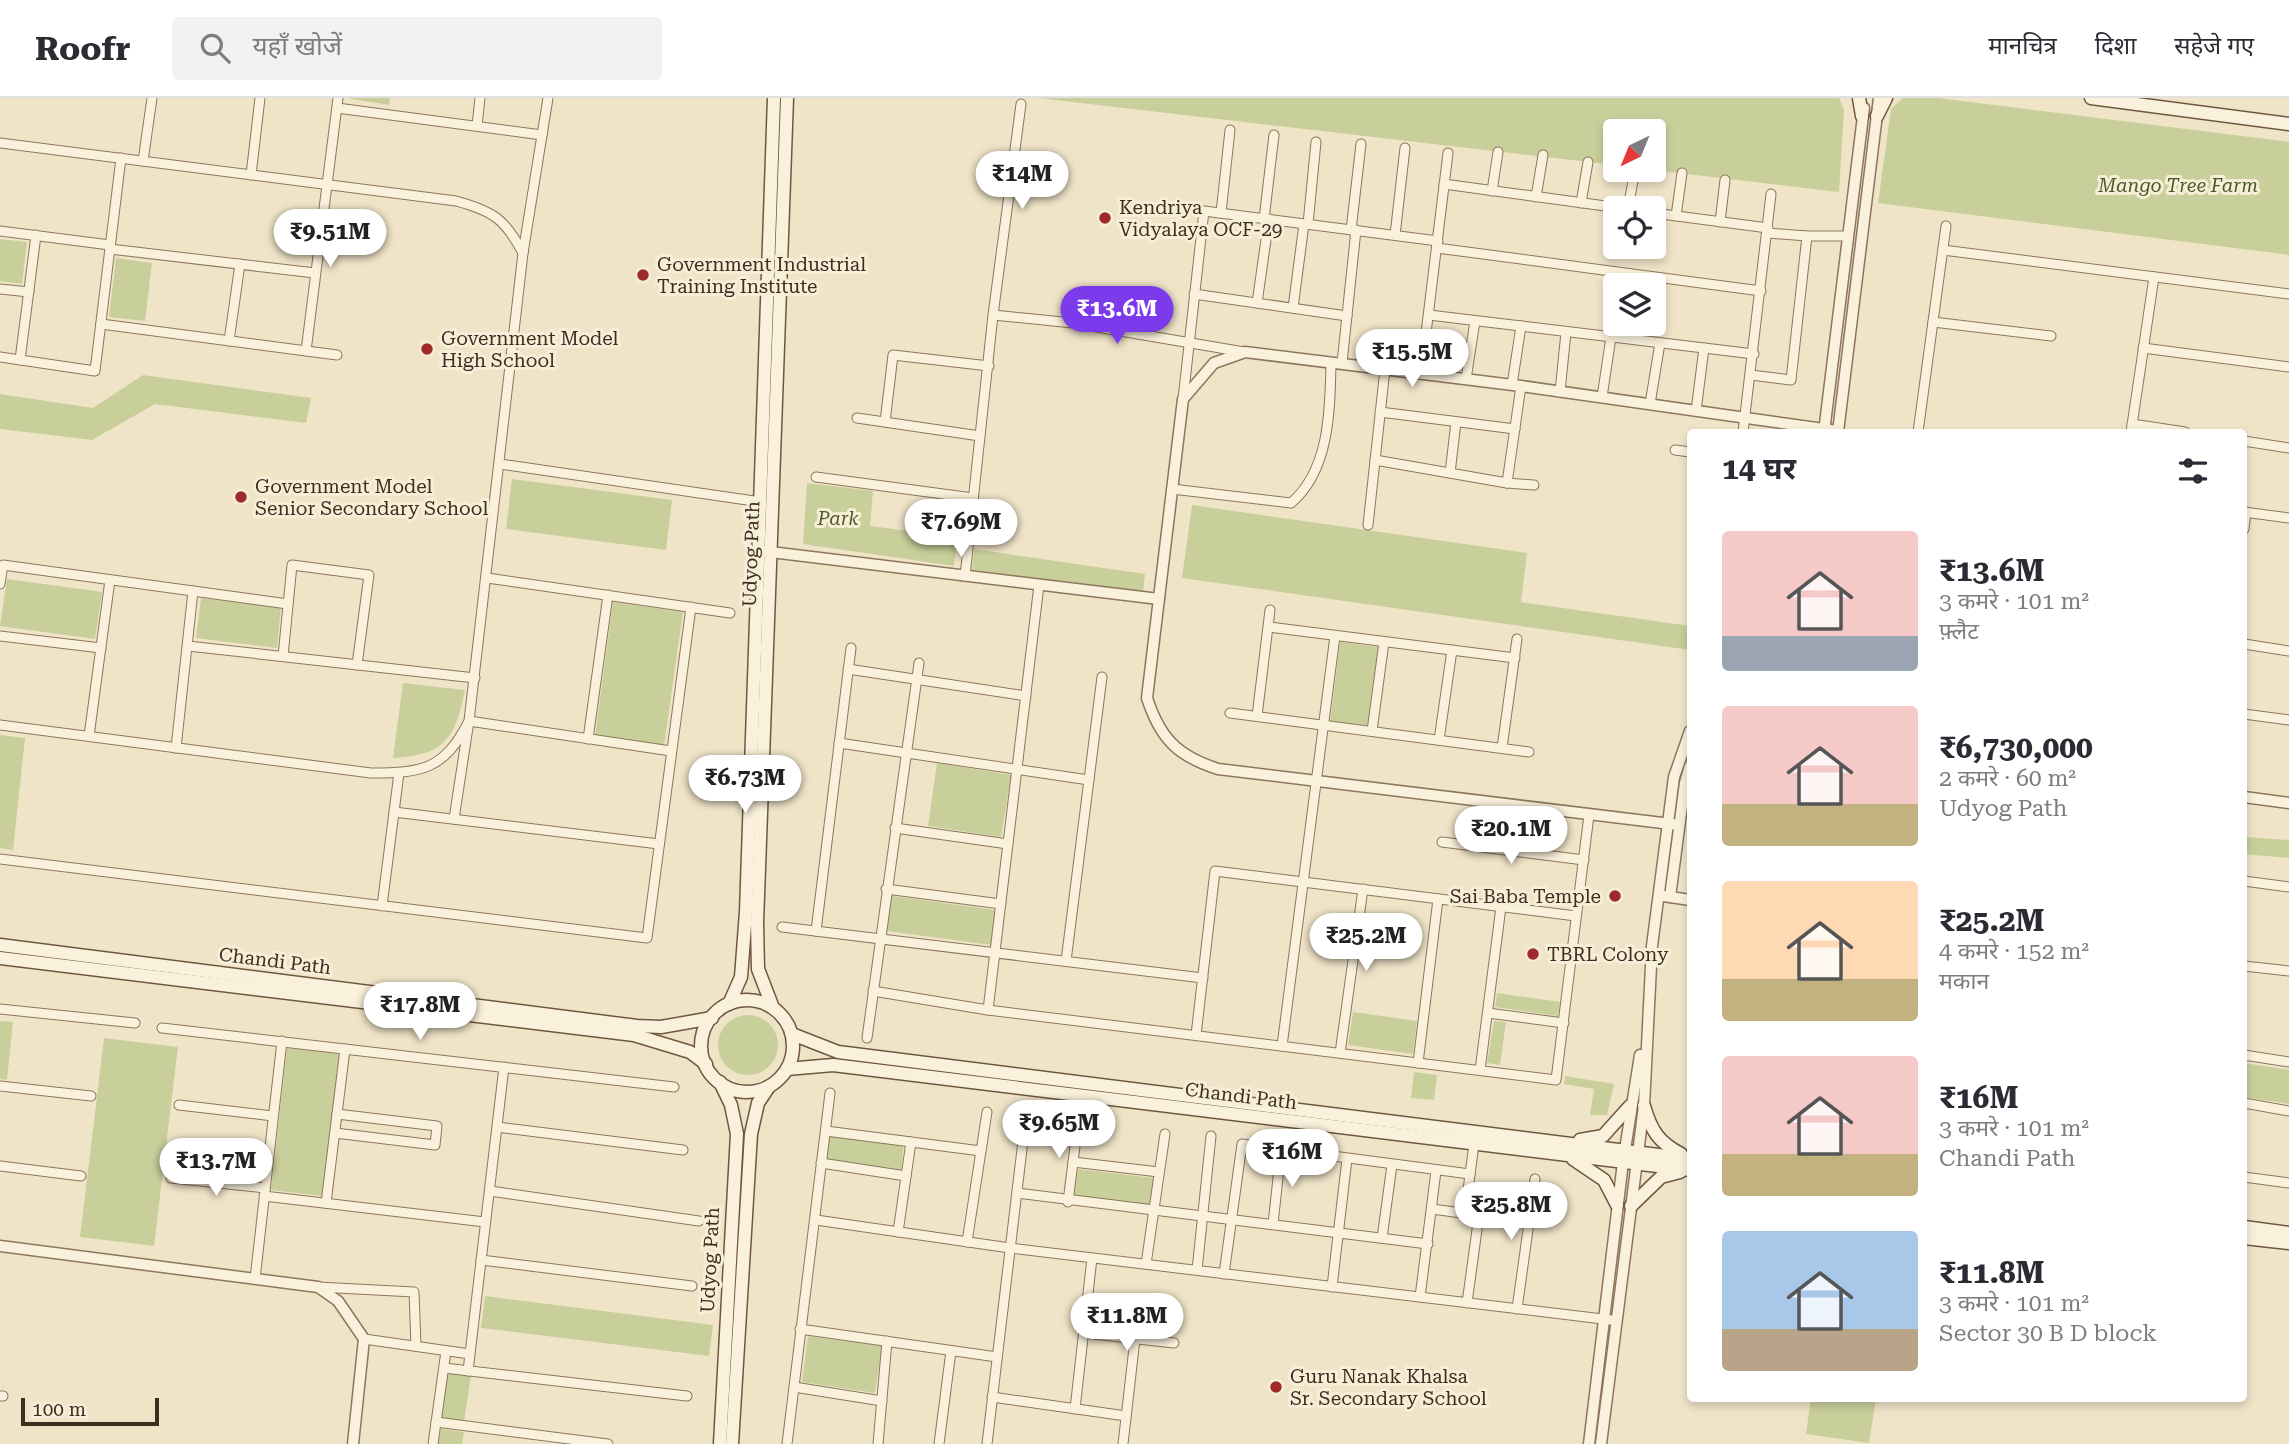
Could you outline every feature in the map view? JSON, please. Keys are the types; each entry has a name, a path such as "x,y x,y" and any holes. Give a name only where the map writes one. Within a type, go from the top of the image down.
{"main road":[{"name":"Udyog Path","path":"772,1008 758,969 757,923 766,552 761,502 774,98"},
{"name":"Udyog Path","path":"729,1004 741,977 746,912 787,98"},
{"path":"1859,98 1862,116"},
{"path":"1877,116 1886,98"},
{"path":"2091,98 2289,124"},
{"name":"Chandi Path","path":"0,945 637,1026 661,1027 712,1018"},
{"name":"Chandi Path","path":"0,958 634,1035 691,1052 706,1065"},
{"path":"758,1002 772,1008 786,1021 792,1034 791,1061 787,1069 768,1088 750,1092 737,1091 719,1082 706,1065 702,1050 703,1034 712,1018 729,1004 758,1002"},
{"name":"Chandi Path","path":"792,1034 838,1052 1687,1166"},
{"name":"Chandi Path","path":"787,1069 833,1065 1474,1144 1565,1149"},
{"name":"Udyog Path","path":"719,1082 732,1105 737,1134 720,1444"},
{"name":"Udyog Path","path":"732,1444 751,1135 758,1103 768,1088"},
{"path":"1565,1149 1603,1136 1637,1106 1652,1132 1687,1164"},
{"path":"1565,1149 1604,1180 1624,1206 1661,1177 1687,1167"},
{"path":"2247,1227 2289,1233"},
{"path":"2247,1238 2289,1244"}],"street":[{"path":"143,161 152,98"},
{"path":"251,175 260,98"},
{"path":"477,126 480,98"},
{"path":"454,819 475,678 523,253 548,98"},
{"path":"1825,429 1865,98"},
{"path":"1838,429 1879,98"},
{"path":"306,351 338,103 542,135"},
{"path":"965,576 993,315 1021,104"},
{"path":"1221,213 1230,130"},
{"path":"1257,303 1274,135"},
{"path":"1293,308 1317,142"},
{"path":"0,143 456,201 483,208 510,229 523,253"},
{"path":"1172,489 1291,503 1300,495 1329,427 1336,363 1348,316 1362,144"},
{"path":"1395,235 1405,148"},
{"path":"1492,191 1498,152"},
{"path":"1420,374 1448,153"},
{"path":"1536,197 1543,155"},
{"path":"0,358 95,371 121,158"},
{"path":"1581,203 1588,162"},
{"path":"1676,216 1682,173"},
{"path":"1720,222 1725,180"},
{"path":"1444,184 1603,206"},
{"path":"1743,429 1772,194"},
{"path":"1674,825 1218,769 1191,761 1169,741 1155,723 1147,698 1204,211 1395,235 1437,244 1760,291"},
{"path":"1666,215 1807,236 1847,236"},
{"path":"1918,429 1946,226"},
{"path":"0,231 315,273"},
{"path":"20,360 36,235"},
{"path":"1751,375 1791,380 1807,236"},
{"path":"1943,250 2289,294"},
{"path":"229,341 240,264"},
{"path":"2131,428 2154,277"},
{"path":"0,289 29,292"},
{"path":"1194,294 1348,316"},
{"path":"993,315 1073,323 1244,352 1560,391 1818,429"},
{"path":"1429,315 1754,354"},
{"path":"1466,379 1475,321"},
{"path":"1933,322 2051,336"},
{"path":"101,324 337,355"},
{"path":"1507,483 1515,429 1521,326"},
{"path":"1560,391 1566,332"},
{"path":"1602,397 1611,337"},
{"path":"1650,404 1660,343"},
{"path":"1696,411 1704,348"},
{"path":"2143,348 2289,367"},
{"path":"1183,399 1214,363 1244,352"},
{"path":"885,422 894,355 989,366"},
{"path":"1368,525 1385,369"},
{"path":"1380,412 1515,429"},
{"path":"857,418 980,436"},
{"path":"1450,473 1456,422"},
{"path":"2247,441 2289,448"},
{"path":"1675,450 1687,452"},
{"path":"1375,460 1507,483 1534,485"},
{"path":"500,464 761,502"},
{"path":"816,477 973,498"},
{"path":"2247,512 2289,518"},
{"path":"766,552 1159,599"},
{"path":"0,584 3,565 288,604"},
{"path":"283,656 292,565 369,575 356,664"},
{"path":"487,578 730,612"},
{"path":"89,736 110,580"},
{"path":"988,1010 1040,585"},
{"path":"176,748 193,591"},
{"path":"588,739 608,595"},
{"path":"0,859 648,938 691,607"},
{"path":"1257,716 1270,610"},
{"path":"1269,627 1515,658"},
{"path":"0,636 101,648"},
{"path":"1282,1046 1335,636"},
{"path":"1502,748 1517,639"},
{"path":"1372,731 1384,642"},
{"path":"2247,644 2289,651"},
{"path":"188,646 475,678"},
{"path":"816,931 851,648"},
{"path":"1439,740 1452,650"},
{"path":"867,1038 878,938 919,663"},
{"path":"848,670 1026,696"},
{"path":"1066,961 1102,677"},
{"path":"1230,713 1529,752"},
{"path":"2247,714 2289,720"},
{"path":"468,721 671,751"},
{"path":"0,725 371,773 412,773 439,762 460,739 468,721"},
{"path":"1670,897 1674,777 1687,740"},
{"path":"839,743 1089,780"},
{"path":"382,906 399,773"},
{"path":"1588,1444 1603,1319 1631,1157 1658,896 1687,776"},
{"path":"2247,797 2289,803"},
{"path":"394,812 659,844"},
{"path":"873,992 988,1010 1556,1080 1589,814"},
{"path":"894,828 1008,844"},
{"path":"1442,842 1584,860"},
{"path":"1196,1035 1215,871 1576,916"},
{"path":"2247,881 2289,887"},
{"path":"886,889 1001,904"},
{"path":"1340,1053 1363,890"},
{"path":"1658,896 1687,900"},
{"path":"1418,1063 1438,899"},
{"path":"1480,1070 1501,907"},
{"path":"782,927 1203,978"},
{"path":"2247,966 2289,971"},
{"path":"0,1009 135,1023"},
{"path":"1488,1013 1564,1023"},
{"path":"162,1028 674,1087"},
{"path":"255,1279 282,1041"},
{"path":"326,1203 345,1049"},
{"path":"2247,1055 2289,1062"},
{"path":"468,1371 504,1067"},
{"path":"0,1086 91,1096"},
{"path":"787,1444 830,1093"},
{"path":"2247,1104 2289,1111"},
{"path":"179,1105 273,1115"},
{"path":"986,1444 1027,1107"},
{"path":"967,1242 987,1112"},
{"path":"335,1133 435,1145 438,1126 337,1114"},
{"path":"1068,1202 1078,1122"},
{"path":"497,1127 683,1150"},
{"path":"825,1130 981,1151"},
{"path":"1146,1264 1165,1134"},
{"path":"1197,1270 1211,1136"},
{"path":"898,1232 911,1142"},
{"path":"1224,1274 1242,1144 1470,1174"},
{"path":"1465,1213 1474,1144"},
{"path":"1273,1224 1281,1150"},
{"path":"1332,1287 1347,1159"},
{"path":"1073,1162 1159,1172"},
{"path":"821,1163 906,1176"},
{"path":"1382,1238 1392,1165"},
{"path":"0,1166 81,1176"},
{"path":"1420,1297 1436,1171"},
{"path":"2247,1177 2289,1183"},
{"path":"171,1178 326,1203 485,1222"},
{"path":"1517,1309 1535,1179"},
{"path":"490,1191 699,1221"},
{"path":"1017,1194 1427,1244"},
{"path":"1601,1444 1616,1320 1624,1206"},
{"path":"1432,1209 1530,1222"},
{"path":"1467,1303 1479,1215"},
{"path":"816,1220 1010,1248 1616,1320"},
{"path":"0,1246 318,1287 414,1292 416,1346"},
{"path":"1075,1409 1092,1258"},
{"path":"481,1260 692,1286"},
{"path":"318,1287 338,1301 364,1339 353,1444"},
{"path":"800,1329 997,1357"},
{"path":"1084,1333 1174,1343"},
{"path":"364,1339 470,1354"},
{"path":"1122,1444 1135,1339"},
{"path":"878,1444 887,1341"},
{"path":"939,1444 951,1350"},
{"path":"433,1444 446,1351"},
{"path":"444,1368 687,1396"},
{"path":"794,1387 882,1401"},
{"path":"992,1397 1126,1416"},
{"path":"436,1422 608,1444"}],"green space":[{"path":"346,98 390,98 389,105"},
{"path":"1038,98 1839,98 1844,110 1839,192 1666,172 1666,119 1603,119 1603,164"},
{"name":"Mango Tree Farm","path":"1903,98 1938,98 2289,142 2289,255 1878,203 1891,109"},
{"path":"0,239 27,242 22,284 0,281"},
{"path":"116,258 152,263 145,321 109,317"},
{"path":"143,375 311,398 306,423 155,404 92,440 0,429 0,394 93,408"},
{"path":"512,479 672,500 666,550 506,529"},
{"name":"Park","path":"807,483 873,491 870,526 957,537 954,566 803,544"},
{"path":"1192,505 1527,553 1521,602 1687,626 1687,650 1182,578"},
{"path":"974,549 1145,574 1143,593 972,570"},
{"path":"7,579 102,592 95,639 0,626"},
{"path":"201,598 281,607 277,648 196,638"},
{"path":"613,602 683,612 664,746 595,736"},
{"path":"1340,642 1378,647 1367,728 1330,723"},
{"path":"403,683 465,690 457,721 445,741 425,753 393,758"},
{"path":"0,735 25,738 13,850 0,848"},
{"path":"937,763 1011,775 1001,837 928,826"},
{"path":"2247,837 2289,840 2289,858 2247,854"},
{"path":"892,896 995,910 991,945 887,931"},
{"path":"1497,993 1560,1002 1558,1016 1495,1007"},
{"path":"1353,1012 1417,1021 1413,1054 1348,1045"},
{"path":"742,1015 754,1015 773,1028 778,1045 776,1057 765,1070 754,1075 742,1075 723,1062 718,1051 718,1039 731,1020"},
{"path":"0,1021 13,1022 7,1080 0,1079"},
{"path":"1494,1021 1506,1022 1500,1065 1487,1063"},
{"path":"104,1038 178,1047 154,1246 80,1237"},
{"path":"287,1048 339,1054 323,1196 271,1190"},
{"path":"2247,1063 2289,1070 2289,1104 2247,1097"},
{"path":"1414,1072 1437,1075 1434,1100 1411,1098"},
{"path":"1565,1076 1614,1084 1607,1115 1590,1115 1594,1089 1564,1084"},
{"path":"828,1133 904,1142 901,1171 825,1161"},
{"path":"1078,1169 1154,1178 1150,1206 1074,1197"},
{"path":"485,1296 713,1325 709,1356 481,1328"},
{"path":"808,1336 882,1346 875,1393 802,1382"},
{"path":"447,1372 471,1375 464,1422 441,1418"},
{"path":"1810,1402 1875,1402 1869,1443 1806,1434"},
{"path":"441,1429 464,1432 462,1444 438,1444"}],"place":[{"name":"Kendriya Vidyalaya OCF-29","path":"1105,218"},
{"name":"Government Industrial Training Institute","path":"643,275"},
{"name":"Government Model High School","path":"427,349"},
{"name":"Government Model Senior Secondary School","path":"241,497"},
{"name":"Sai Baba Temple","path":"1615,896"},
{"name":"TBRL Colony","path":"1533,954"},
{"name":"Guru Nanak Khalsa Sr. Secondary School","path":"1276,1387"}]}
